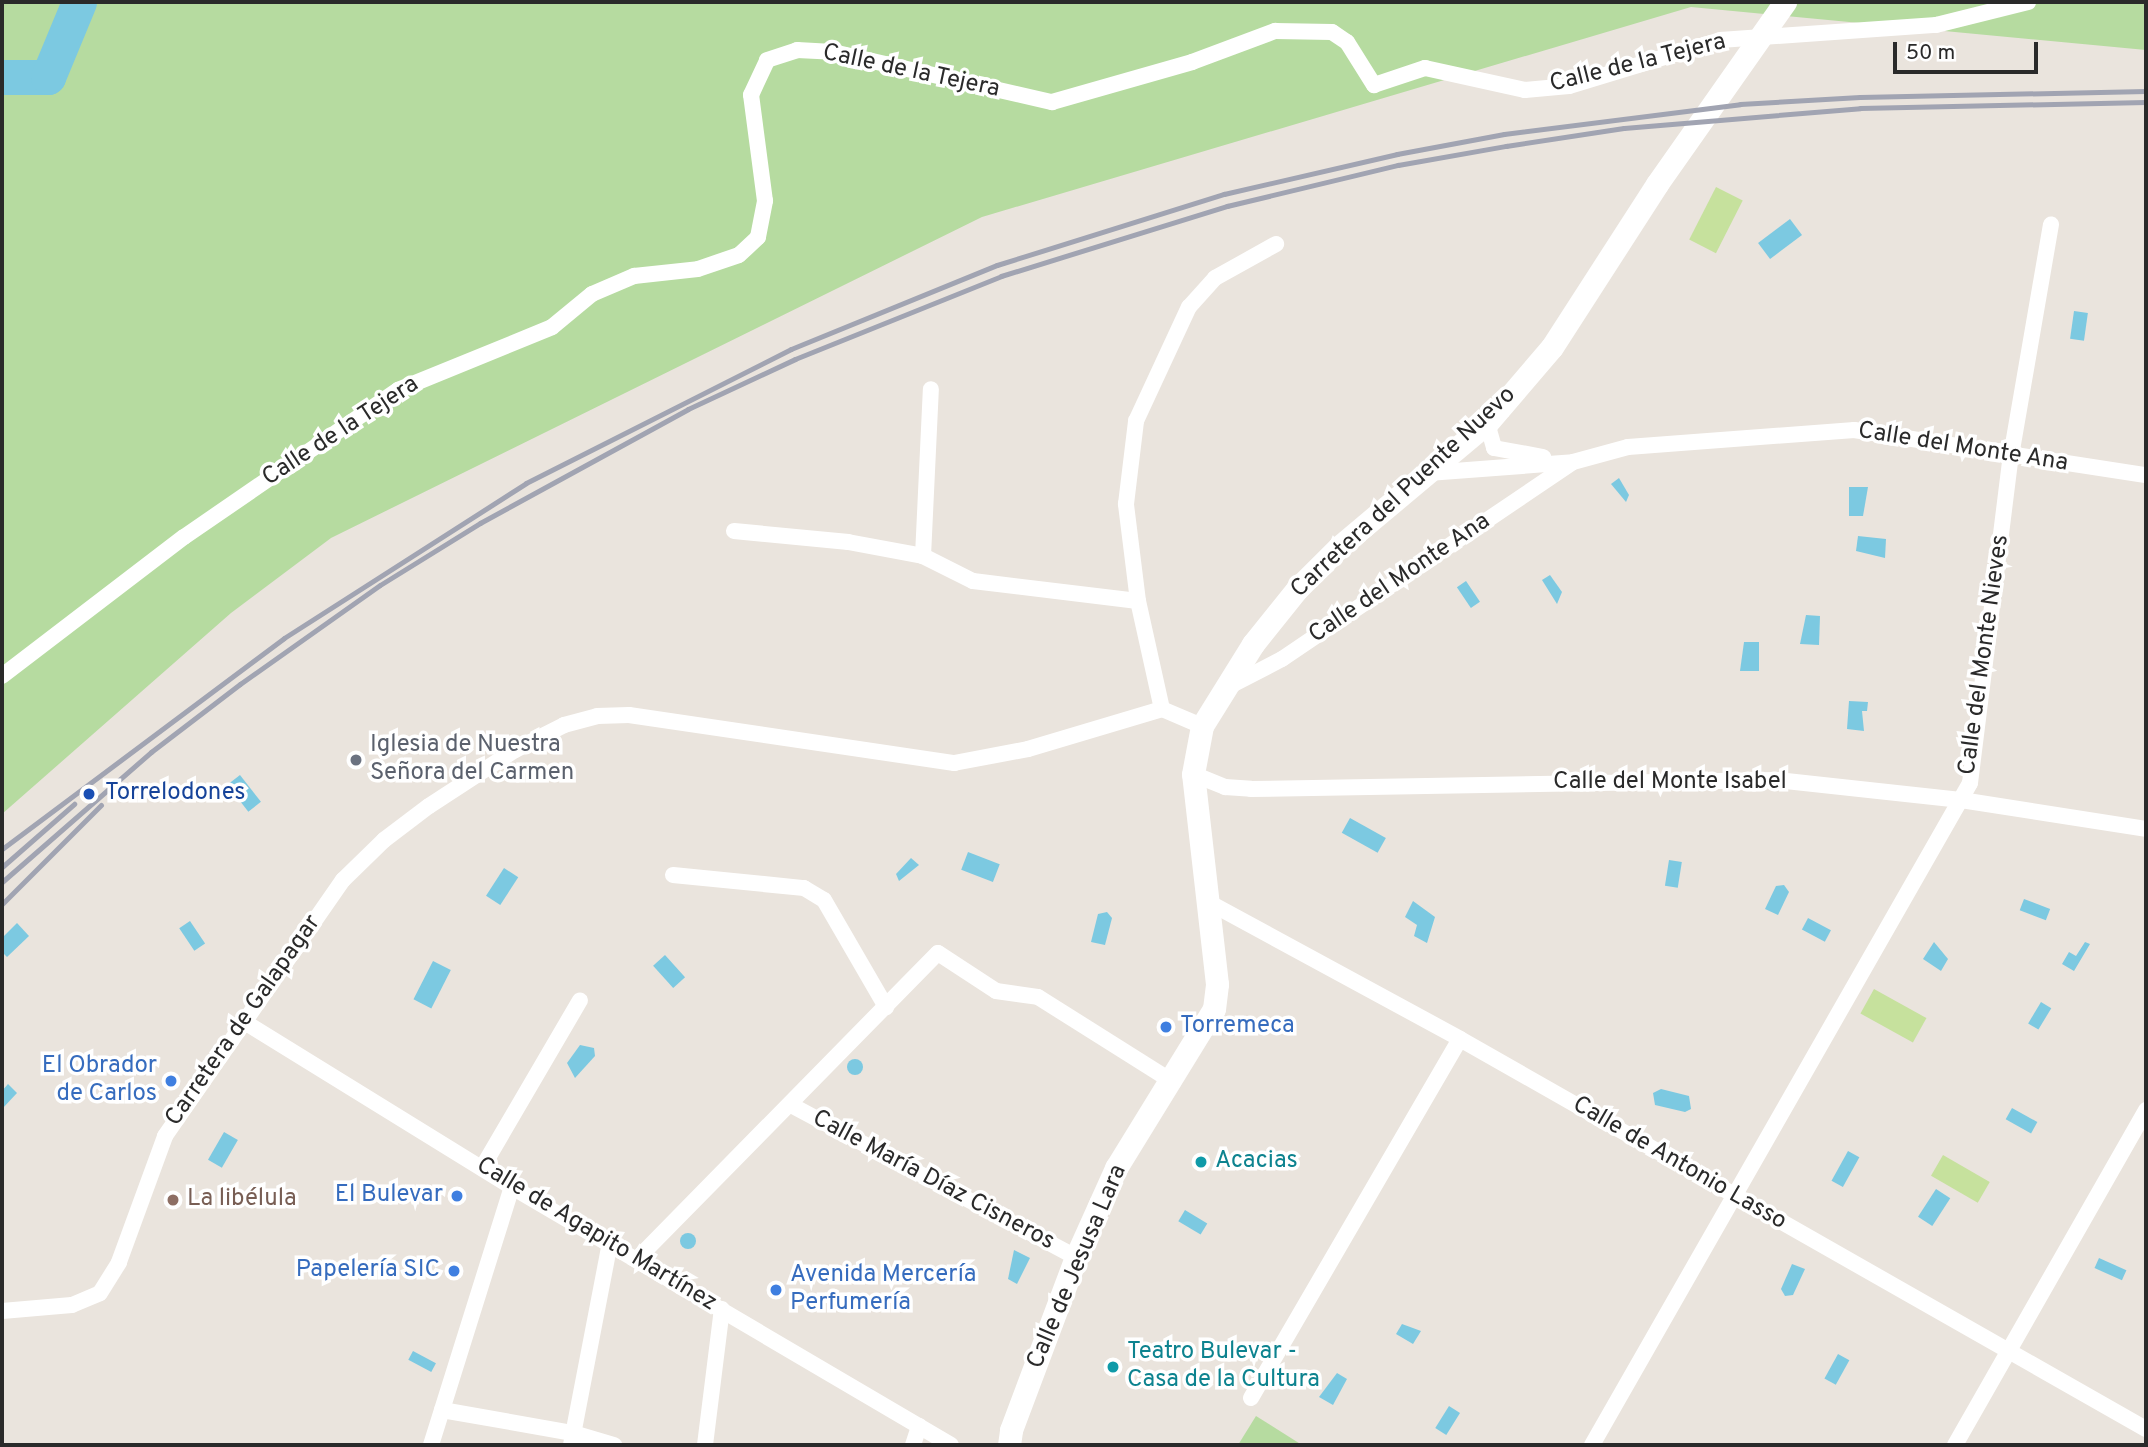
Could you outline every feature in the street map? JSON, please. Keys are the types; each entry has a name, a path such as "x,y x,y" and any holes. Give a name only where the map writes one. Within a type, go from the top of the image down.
{"main road":[{"name":"Carretera del Puente Nuevo","path":"1217,984 1194,774 1202,726 1223,689 1297,589 1487,423 1552,347 1657,184 1780,7"},
{"name":"Calle de Jesusa Lara","path":"1009,1445 1011,1430 1076,1257 1116,1168 1173,1082 1214,1009 1217,984"}],"street":[{"name":"Calle de la Tejera","path":"2,676 184,537 398,390 552,327 592,294 634,276 698,270 739,255 758,237 765,201 751,95 767,60 797,50 833,52 1052,102 1192,62 1275,31 1332,32 1347,42 1374,85 1425,68 1525,90 1569,86 1720,40 1936,25 2028,2"},
{"name":"Calle del Monte Nieves","path":"1592,1445 1970,783 2011,456 2051,224"},
{"path":"1202,726 1162,709 1138,601 1126,504 1136,421 1189,307 1215,278 1276,244"},
{"path":"923,556 931,389"},
{"name":"Calle del Monte Ana","path":"1487,423 1494,448 1573,462"},
{"name":"Calle del Monte Ana","path":"1428,473 1573,462 1628,447 1854,430 2145,475"},
{"path":"2145,475 2146,458"},
{"name":"Calle del Monte Ana","path":"1223,689 1282,659 1573,462"},
{"path":"734,531 848,542 923,556 973,581 1138,601"},
{"name":"Carretera de Galapagar","path":"2,1311 72,1306 100,1293 119,1262 165,1136 343,880 384,840 429,806 514,750 564,725 597,716 629,715 954,763 1028,749 1162,709"},
{"name":"Calle del Monte Isabel","path":"1194,774 1225,787 1251,789 1777,780 1961,800 2146,829"},
{"path":"673,875 804,888 824,900 886,1007"},
{"name":"Calle de Antonio Lasso","path":"1210,903 1460,1039 2146,1429"},
{"path":"637,1259 938,953 996,991 1038,997 1173,1082"},
{"path":"482,1168 580,1000"},
{"name":"Calle de Agapito Martínez","path":"243,1021 512,1187 951,1445"},
{"path":"1251,1398 1460,1039"},
{"name":"Calle María Díaz Cisneros","path":"791,1105 1076,1257"},
{"path":"1955,1445 2146,1110"},
{"path":"431,1445 512,1187"},
{"path":"572,1439 610,1243"},
{"path":"705,1445 722,1309"},
{"path":"442,1410 572,1439 614,1445"},
{"path":"914,1445 919,1426"}],"green space":[{"path":"2,2 2146,2 2146,50 1691,7 982,217 331,538 231,613 2,814"},
{"path":"1716,187 1743,201 1716,253 1689,240"},
{"path":"1874,989 1926,1018 1913,1043 1860,1013"},
{"path":"1943,1155 1990,1182 1978,1203 1931,1176"},
{"path":"1256,1416 1302,1445 1238,1445"}],"water":[{"path":"1790,219 1802,235 1770,259 1758,243"},
{"path":"2074,311 2088,313 2084,341 2070,339"},
{"path":"1619,478 1629,495 1626,502 1611,484"},
{"path":"1849,487 1868,487 1863,516 1849,516"},
{"path":"1858,536 1886,539 1885,558 1856,551"},
{"path":"1550,575 1562,592 1557,604 1542,580"},
{"path":"1466,581 1480,602 1471,608 1457,587"},
{"path":"1806,615 1820,616 1819,645 1800,644"},
{"path":"1744,642 1759,642 1759,671 1740,671"},
{"path":"1849,701 1868,702 1867,711 1862,711 1864,731 1847,729"},
{"path":"240,775 261,802 248,812 227,785"},
{"path":"1350,818 1386,838 1378,853 1342,833"},
{"path":"968,852 1000,864 993,882 961,870"},
{"path":"911,858 919,865 899,881 896,874"},
{"path":"1669,860 1682,862 1678,888 1665,886"},
{"path":"504,868 518,877 500,905 486,896"},
{"path":"1784,885 1789,892 1778,915 1765,909 1776,886"},
{"path":"2024,899 2050,909 2046,920 2020,910"},
{"path":"1413,901 1435,917 1427,943 1414,936 1417,925 1405,917"},
{"path":"1107,912 1112,918 1105,945 1091,942 1098,914"},
{"path":"1808,918 1831,930 1825,942 1802,929"},
{"path":"190,921 205,943 194,951 179,928"},
{"path":"17,923 29,936 7,957 2,952 2,938"},
{"path":"1934,942 1948,959 1941,971 1923,959"},
{"path":"2085,942 2090,944 2074,971 2062,964 2069,952 2076,956"},
{"path":"665,955 685,977 673,988 653,966"},
{"path":"433,961 451,970 431,1008 413,999"},
{"path":"2041,1002 2051,1008 2038,1030 2028,1023"},
{"path":"580,1045 594,1048 595,1056 575,1078 567,1063"},
{"path":"852,1059 858,1059 863,1067 861,1073 852,1075 847,1070 847,1064"},
{"path":"8,1084 17,1093 2,1109 2,1091"},
{"path":"1661,1089 1689,1096 1691,1109 1685,1112 1655,1105 1653,1093"},
{"path":"2012,1108 2037,1122 2031,1133 2006,1119"},
{"path":"224,1132 238,1140 222,1168 208,1160"},
{"path":"1848,1151 1859,1157 1843,1187 1832,1181"},
{"path":"1936,1189 1950,1198 1932,1226 1918,1217"},
{"path":"1185,1210 1207,1223 1201,1235 1178,1221"},
{"path":"685,1233 691,1233 696,1241 694,1247 685,1249 680,1244 680,1238"},
{"path":"1014,1250 1030,1258 1017,1284 1008,1279"},
{"path":"2099,1258 2126,1270 2122,1280 2095,1268"},
{"path":"1792,1264 1805,1269 1793,1295 1785,1296 1781,1289"},
{"path":"1402,1324 1421,1331 1413,1344 1396,1334"},
{"path":"413,1351 436,1363 431,1372 408,1360"},
{"path":"1838,1354 1849,1360 1836,1385 1824,1378"},
{"path":"1337,1373 1347,1379 1333,1405 1319,1397"},
{"path":"1449,1406 1460,1413 1446,1435 1435,1428"}],"waterway":[{"path":"2,77 48,77 79,2"}],"railway":[{"path":"2,849 284,638 526,483 791,349 997,265 1224,194 1397,154 1504,134 1740,104 1860,97 2146,91"},
{"path":"2,882 151,752 240,684 380,585 480,523 688,409 795,359 1001,276 1227,206 1398,165 1624,128 1860,108 2146,102"},
{"path":"2,867 74,804"},
{"path":"2,904 101,805"}],"place":[{"name":"Iglesia de Nuestra Señora del Carmen","path":"356,760"},
{"name":"Torrelodones","path":"89,794"},
{"name":"Torremeca","path":"1166,1027"},
{"name":"El Obrador de Carlos","path":"171,1081"},
{"name":"Acacias","path":"1201,1162"},
{"name":"El Bulevar","path":"457,1196"},
{"name":"La libélula","path":"173,1200"},
{"name":"Papelería SIC","path":"454,1271"},
{"name":"Avenida Mercería Perfumería","path":"776,1290"},
{"name":"Teatro Bulevar - Casa de la Cultura","path":"1113,1367"}]}
